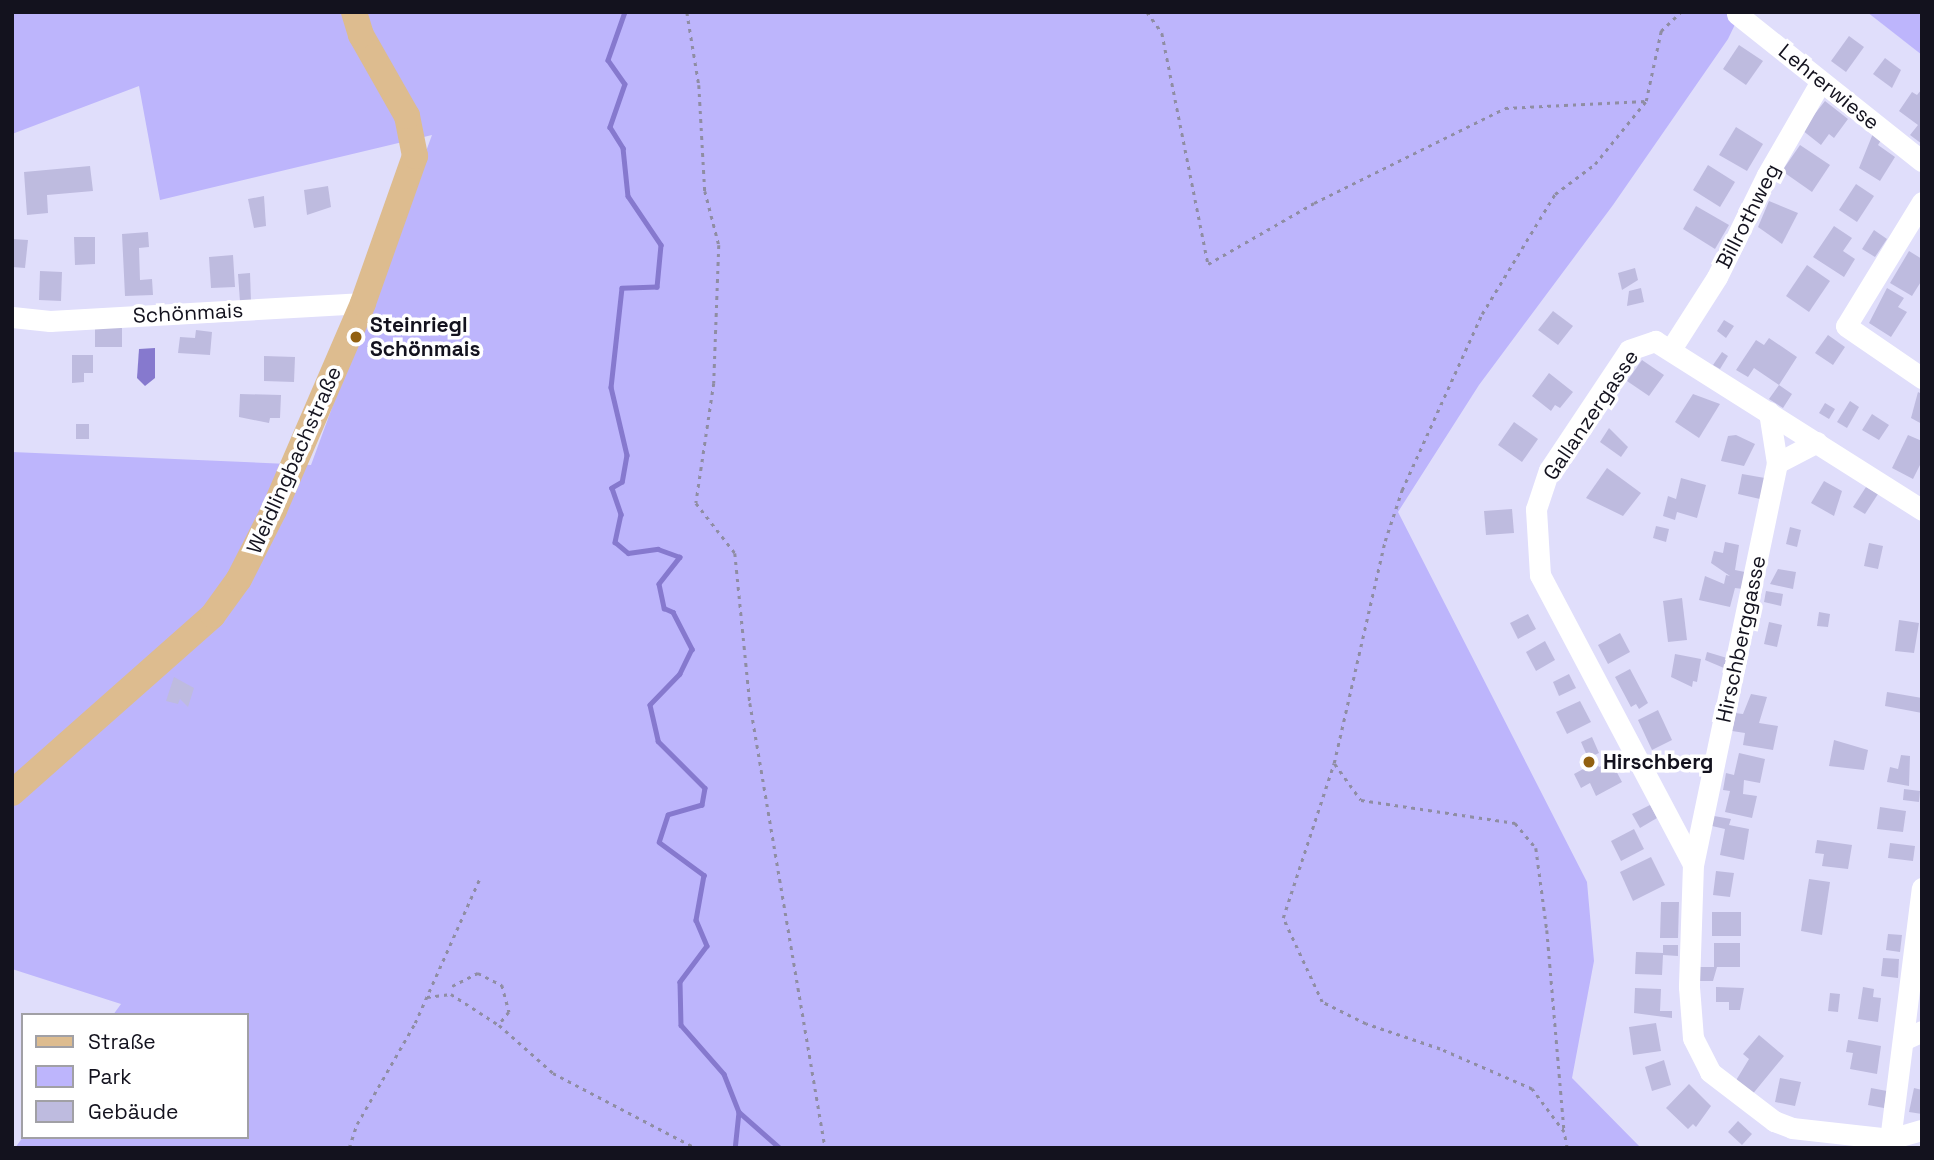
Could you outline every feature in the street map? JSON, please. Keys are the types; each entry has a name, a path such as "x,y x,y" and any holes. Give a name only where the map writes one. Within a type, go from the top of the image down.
{"main road":[{"name":"Weidlingbachstraße","path":"12,793 166,659 227,598 274,510 363,303 412,174 415,147 407,116 361,36 354,12"}],"street":[{"name":"Lehrerwiese","path":"1737,14 1922,161"},
{"name":"Billrothweg","path":"1671,349 1717,277 1766,175 1821,81"},
{"path":"1922,202 1846,326 1922,378"},
{"name":"Schönmais","path":"12,317 50,321 363,303"},
{"name":"Gallanzergasse","path":"1693,864 1540,575 1536,509 1549,470 1629,350 1646,341 1671,349 1922,510"},
{"name":"Hirschberggasse","path":"1769,412 1777,463 1693,864 1689,1013 1699,1058 1732,1092 1774,1121 1802,1129 1893,1145"},
{"path":"1777,463 1817,442"},
{"path":"1893,1145 1912,1035 1922,888"},
{"path":"1893,1145 1922,1130"}],"path":[{"path":"687,12 699,85 705,191 719,245 714,383 696,503 735,552 750,703 825,1148"},
{"path":"1147,12 1162,33 1208,264 1314,203 1505,108 1646,101"},
{"path":"1564,1132 1532,1089 1440,1049 1366,1024 1322,1002 1283,918 1334,764 1385,541 1402,490 1482,314 1555,194 1595,163 1646,101 1661,31 1681,12"},
{"path":"1334,764 1361,800 1516,824 1536,848 1548,930 1567,1148"},
{"path":"349,1148 427,997 479,880"},
{"path":"452,986 478,973 502,985 509,1012 499,1025"},
{"path":"427,997 451,994 499,1025 552,1073 696,1148"}],"green space":[{"path":"12,12 1741,12 1728,39 1613,205 1479,385 1398,512 1587,882 1594,961 1572,1078 1641,1148 15,1148 22,1139 248,1139 248,1013 114,1013 121,1004 12,969 12,452 311,465 432,135 160,200 139,86 12,134"},
{"path":"1867,12 1922,12 1922,55"}],"shaded area":[{"path":"155,348 155,378 145,386 137,378 139,349"}],"building":[{"path":"1849,36 1864,47 1846,72 1831,61"},
{"path":"1739,45 1763,61 1746,85 1723,69"},
{"path":"1885,58 1901,70 1892,88 1873,74"},
{"path":"1922,89 1922,144 1910,135 1918,125 1899,111 1912,92 1917,95"},
{"path":"1825,101 1848,119 1834,138 1829,134 1821,145 1802,130"},
{"path":"1736,127 1763,144 1747,171 1719,155"},
{"path":"1874,131 1883,137 1878,145 1895,157 1880,181 1859,168"},
{"path":"1800,145 1830,165 1812,192 1782,171"},
{"path":"1708,165 1735,182 1720,207 1693,190"},
{"path":"90,166 93,191 47,195 48,213 27,215 24,172"},
{"path":"1856,184 1874,196 1857,222 1839,210"},
{"path":"328,186 331,207 307,215 304,190"},
{"path":"264,196 266,226 254,228 248,199"},
{"path":"1769,201 1798,213 1782,244 1758,227"},
{"path":"1696,206 1729,225 1715,249 1683,229"},
{"path":"1834,226 1852,238 1843,251 1855,259 1844,277 1813,257"},
{"path":"1874,230 1887,239 1875,257 1862,249"},
{"path":"148,232 149,247 139,248 140,280 152,279 153,295 125,296 122,234"},
{"path":"74,237 95,237 95,264 75,265"},
{"path":"12,239 28,240 25,268 12,267"},
{"path":"1909,251 1922,259 1922,280 1912,296 1890,283"},
{"path":"233,255 235,287 211,288 209,257"},
{"path":"1807,265 1830,281 1809,312 1786,296"},
{"path":"1635,268 1638,280 1622,290 1618,273"},
{"path":"40,271 62,272 61,301 39,300"},
{"path":"250,273 251,302 240,302 238,274"},
{"path":"1641,288 1644,302 1627,306 1629,291"},
{"path":"1887,288 1904,298 1898,307 1907,312 1891,337 1869,323"},
{"path":"1553,311 1573,326 1558,345 1538,330"},
{"path":"1724,320 1734,326 1726,338 1717,331"},
{"path":"95,328 122,328 122,347 95,347"},
{"path":"196,330 212,332 210,355 178,353 180,337 195,338"},
{"path":"1828,335 1845,347 1833,365 1815,353"},
{"path":"1769,338 1797,357 1779,385 1754,368 1748,377 1736,370 1756,340 1764,345"},
{"path":"1722,352 1728,356 1720,369 1713,365"},
{"path":"72,355 93,355 93,373 84,373 84,382 72,383"},
{"path":"264,356 295,357 294,382 264,381"},
{"path":"1642,360 1664,375 1649,396 1627,381"},
{"path":"1549,373 1573,392 1560,408 1555,405 1551,411 1532,396"},
{"path":"1779,385 1792,394 1783,408 1769,399"},
{"path":"1918,392 1922,394 1922,424 1911,418"},
{"path":"240,394 281,395 280,418 270,418 269,423 239,417"},
{"path":"1693,394 1720,404 1699,438 1675,422"},
{"path":"1850,401 1859,407 1847,428 1837,422"},
{"path":"1825,403 1835,409 1829,419 1819,413"},
{"path":"1872,414 1889,425 1879,440 1862,430"},
{"path":"1514,422 1538,439 1522,462 1498,445"},
{"path":"76,424 89,424 89,439 76,439"},
{"path":"1609,428 1628,447 1621,457 1600,442"},
{"path":"1736,435 1755,444 1744,466 1721,461 1728,436"},
{"path":"1908,435 1922,441 1922,461 1913,479 1892,468"},
{"path":"1607,468 1641,493 1623,516 1586,498"},
{"path":"1742,474 1765,478 1760,499 1738,494"},
{"path":"1681,478 1706,485 1697,518 1677,512 1675,520 1663,516 1668,496 1676,499"},
{"path":"1824,481 1842,491 1834,516 1811,503"},
{"path":"1866,487 1878,494 1865,514 1853,507"},
{"path":"1512,509 1514,533 1486,535 1484,511"},
{"path":"1656,526 1669,529 1666,542 1653,538"},
{"path":"1790,527 1801,530 1797,547 1786,544"},
{"path":"1725,542 1739,545 1735,570 1745,572 1743,589 1735,588 1730,607 1699,600 1705,576 1724,584 1726,575 1730,576 1711,563 1714,551 1723,553"},
{"path":"1869,543 1883,546 1878,569 1864,566"},
{"path":"1778,569 1796,572 1793,589 1770,584"},
{"path":"1766,591 1783,594 1781,606 1764,602"},
{"path":"1682,598 1687,640 1668,642 1663,601"},
{"path":"1819,612 1830,614 1828,627 1817,626"},
{"path":"1528,614 1536,629 1518,639 1510,623"},
{"path":"1899,620 1919,623 1914,653 1895,651"},
{"path":"1769,622 1782,625 1777,647 1764,644"},
{"path":"1620,633 1630,652 1608,664 1598,645"},
{"path":"1545,641 1555,660 1536,671 1526,652"},
{"path":"1707,652 1727,658 1724,668 1705,660"},
{"path":"1675,654 1701,659 1697,682 1693,681 1692,687 1671,677"},
{"path":"1630,669 1648,703 1639,709 1636,704 1631,707 1615,677"},
{"path":"1569,674 1576,688 1559,696 1553,682"},
{"path":"174,677 194,688 188,707 180,699 178,704 166,701"},
{"path":"1887,692 1922,698 1922,713 1885,706"},
{"path":"1751,694 1767,697 1759,723 1778,726 1773,750 1743,745 1745,733 1732,731 1735,713 1743,714"},
{"path":"1580,701 1591,722 1567,734 1556,712"},
{"path":"1658,710 1672,740 1652,750 1638,720"},
{"path":"1592,737 1599,753 1588,758 1581,742"},
{"path":"1834,740 1868,750 1864,770 1829,766"},
{"path":"1739,753 1765,759 1760,783 1744,780 1743,794 1757,796 1752,818 1725,812 1730,791 1723,790 1726,773 1734,775"},
{"path":"1901,755 1910,756 1909,786 1887,782 1890,767 1898,769"},
{"path":"1611,761 1622,782 1596,796 1590,783 1581,788 1574,774 1596,762 1599,767"},
{"path":"1904,789 1920,791 1919,802 1903,800"},
{"path":"1650,805 1657,818 1640,828 1632,814"},
{"path":"1880,807 1906,811 1903,832 1877,829"},
{"path":"1714,816 1731,819 1729,825 1749,829 1744,860 1720,855 1725,829 1712,826"},
{"path":"1634,829 1644,849 1621,861 1611,841"},
{"path":"1817,840 1852,845 1848,869 1822,866 1824,854 1815,853"},
{"path":"1890,843 1915,846 1913,861 1888,858"},
{"path":"1651,857 1665,885 1633,901 1620,872"},
{"path":"1716,871 1734,873 1730,897 1713,895"},
{"path":"1809,879 1830,882 1822,935 1801,931"},
{"path":"1661,902 1679,902 1678,938 1660,938"},
{"path":"1712,912 1741,912 1741,936 1712,936"},
{"path":"1888,934 1902,935 1900,952 1886,950"},
{"path":"1714,943 1740,943 1740,967 1717,967 1713,981 1700,981 1700,967 1714,967"},
{"path":"1663,945 1678,945 1678,956 1663,955 1662,975 1635,974 1636,952 1663,953"},
{"path":"1883,958 1899,959 1898,978 1881,976"},
{"path":"1716,987 1744,988 1740,1010 1729,1010 1729,1002 1716,1002"},
{"path":"1863,987 1874,989 1873,997 1881,998 1878,1022 1858,1019"},
{"path":"1635,988 1661,989 1660,1011 1672,1011 1672,1018 1634,1013"},
{"path":"1830,993 1840,994 1838,1012 1828,1011"},
{"path":"1656,1023 1661,1051 1633,1055 1629,1027"},
{"path":"1759,1035 1784,1056 1751,1096 1735,1082 1749,1059 1743,1054"},
{"path":"1848,1040 1881,1046 1877,1074 1850,1069 1853,1053 1846,1052"},
{"path":"1664,1060 1671,1085 1652,1091 1645,1067"},
{"path":"1780,1078 1801,1082 1795,1106 1775,1102"},
{"path":"1689,1084 1711,1106 1696,1127 1693,1124 1688,1129 1666,1108"},
{"path":"1871,1088 1887,1091 1884,1108 1868,1105"},
{"path":"1914,1088 1922,1090 1922,1114 1909,1112"},
{"path":"1738,1121 1752,1134 1742,1145 1728,1132"}],"waterway":[{"path":"625,12 608,60 625,84 610,127 623,148 628,196 661,245 657,287 622,288 611,387 627,455 622,482 612,488 621,514 615,542 628,553 658,549 680,557 659,584 664,608 673,612 692,649 680,674 650,705 658,741 705,788 702,805 668,815 659,842 704,875 696,920 707,946 680,982 681,1025 724,1074 739,1112 735,1148"},
{"path":"739,1112 780,1148"}],"place":[{"name":"Steinriegl Schönmais","path":"356,337"},
{"name":"Hirschberg","path":"1589,762"}]}
